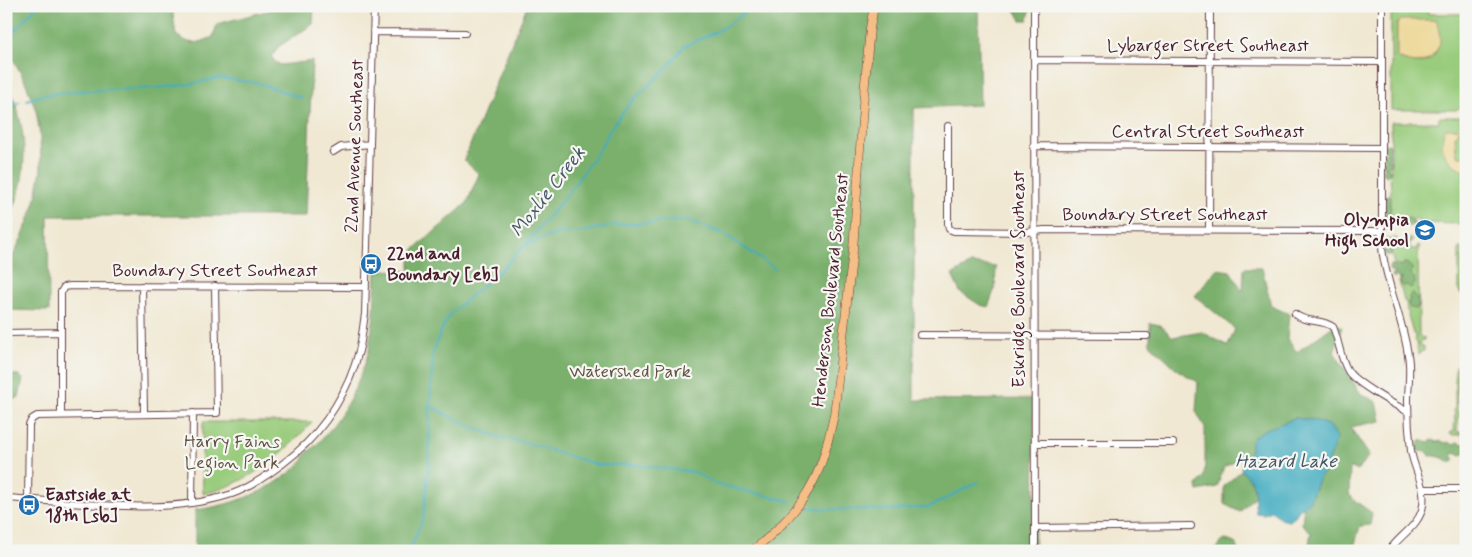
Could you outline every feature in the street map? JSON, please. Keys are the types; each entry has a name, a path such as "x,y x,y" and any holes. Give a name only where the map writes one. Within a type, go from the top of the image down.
{"main road":[{"name":"Henderson Boulevard Southeast","path":"752,551 772,535 796,508 813,482 830,433 834,415 853,250 863,105 870,28 874,6"}],"street":[{"name":"22nd Avenue Southeast","path":"6,498 112,506 192,503 234,493 252,485 288,459 317,432 334,409 349,382 359,351 365,314 374,6"},
{"name":"Eskridge Boulevard Southeast","path":"1034,6 1035,551"},
{"path":"1209,230 1210,6"},
{"path":"1382,6 1381,231 1383,255 1408,350 1408,412 1412,459 1423,489 1424,500 1419,517 1393,544 1389,551"},
{"path":"374,32 465,33"},
{"name":"Lybarger Street Southeast","path":"1034,60 1382,62"},
{"name":"Boundary Street Southeast","path":"948,126 948,224 949,229 954,231 1381,231"},
{"path":"333,152 341,147 370,144"},
{"name":"Central Street Southeast","path":"1034,146 1382,148"},
{"name":"Boundary Street Southeast","path":"61,332 61,292 64,287 70,286 366,287"},
{"path":"142,286 144,413"},
{"path":"28,499 29,425 32,419 37,416 217,413 215,286"},
{"path":"1295,314 1306,320 1328,323 1333,327 1345,365 1352,377 1408,412"},
{"path":"6,333 61,332 61,415"},
{"path":"920,335 1147,336"},
{"path":"192,503 193,413"},
{"path":"1035,443 1173,443"},
{"path":"1423,489 1466,489"},
{"path":"1035,528 1190,526"}],"green space":[{"path":"6,6 173,6 176,35 194,43 213,37 217,24 278,8 314,6 313,24 278,47 272,57 275,62 281,65 312,61 306,216 48,216 49,311 6,310 6,270 23,235 35,202 41,170 40,135 36,110 25,81 6,50"},
{"name":"Watershed Park","path":"527,6 978,6 980,105 914,108 914,400 1034,399 1035,551 195,551 195,510 210,508 252,495 290,473 319,442 344,409 356,386 369,350 374,313 376,270 410,271 410,253 467,203 479,174 464,160"},
{"path":"1009,6 1031,6 1028,20 1021,20 1014,8"},
{"path":"1391,6 1428,8 1428,14 1466,14 1466,104 1456,110 1391,110","holes":["1436,20 1438,36 1436,52 1433,57 1418,63 1397,58 1397,24"]},
{"path":"6,81 14,98 19,116 23,134 24,153 20,190 6,224"},
{"path":"1439,117 1462,117 1461,124 1466,124 1466,129 1445,130 1444,132 1449,161 1466,170 1466,224 1418,223 1416,218 1412,220 1416,224 1412,225 1412,221 1396,223 1390,218 1392,214 1390,213 1391,122 1439,122"},
{"path":"1458,131 1466,131 1466,156 1458,156 1456,153 1455,136 1458,134"},
{"path":"1390,145 1390,157 1388,159 1391,160 1388,167 1390,173 1387,176 1383,171 1386,166 1383,165 1383,161 1386,159 1383,155 1386,152 1384,146"},
{"path":"1391,196 1389,202 1391,209 1389,211 1392,214 1391,218 1394,217 1396,222 1402,220 1404,222 1405,219 1410,218 1412,225 1408,227 1405,224 1402,227 1398,227 1395,224 1391,225 1389,220 1386,219 1384,215 1387,212 1384,210 1384,205 1387,202 1383,197"},
{"path":"1397,238 1400,244 1404,241 1408,243 1409,238 1413,241 1409,245 1412,249 1416,249 1418,245 1420,246 1418,250 1419,302 1412,294 1409,297 1408,303 1410,308 1416,309 1419,305 1419,335 1422,338 1424,337 1424,340 1419,344 1422,347 1424,346 1424,351 1420,352 1419,355 1415,334 1413,334 1398,277 1399,279 1403,278 1400,283 1411,288 1415,283 1411,275 1412,268 1404,263 1401,267 1398,265 1395,267 1391,254 1391,240"},
{"path":"1385,239 1390,239 1392,243 1390,255 1386,255 1384,252 1386,247 1383,243"},
{"path":"1459,248 1462,248 1463,255 1460,256 1461,258 1463,257 1463,286 1461,294 1459,291"},
{"path":"1404,263 1412,268 1411,275 1415,283 1411,288 1400,283 1402,278 1399,279 1397,276 1395,278 1392,276 1395,271 1390,271 1389,269 1390,265 1401,267"},
{"path":"971,264 996,267 995,288 988,307 980,305 960,292 952,275"},
{"path":"1244,268 1262,268 1271,306 1289,314 1287,339 1297,352 1336,324 1342,327 1334,352 1361,394 1377,402 1381,421 1350,427 1369,455 1358,471 1350,467 1349,494 1372,513 1370,525 1360,526 1353,551 1308,551 1311,532 1302,524 1304,506 1310,500 1318,480 1327,467 1337,438 1330,426 1314,420 1294,418 1251,449 1248,455 1224,467 1217,487 1198,491 1197,485 1204,477 1205,428 1196,411 1198,382 1179,371 1150,344 1150,323 1160,325 1173,337 1202,332 1228,346 1235,329 1195,296 1217,269 1230,271 1243,291"},
{"path":"1412,293 1419,304 1416,309 1410,308 1408,303"},
{"path":"1455,366 1458,366 1457,410 1459,413 1457,432 1461,432 1461,435 1450,434 1454,432"},
{"path":"6,375 19,375 23,379 19,397 6,404"},
{"name":"Harry Fains Legion Park","path":"203,422 312,422 289,446 263,467 235,483 203,494"},
{"path":"1424,440 1429,442 1432,440 1448,442 1454,445 1458,442 1464,443 1466,445 1466,453 1461,455 1453,453 1452,455 1455,460 1448,462 1440,457 1430,456 1428,452 1417,451 1419,442"},
{"path":"1241,471 1251,481 1256,494 1240,512 1224,504 1224,486"},
{"path":"1224,539 1237,544 1237,551 1215,551"}],"sand":[{"path":"1401,20 1437,20 1440,35 1439,46 1426,61 1417,63 1397,58 1397,24"},
{"path":"1445,128 1466,129 1466,131 1458,131 1458,134 1455,136 1456,153 1458,156 1466,156 1466,170 1453,164 1445,154 1442,142"}],"water":[{"name":"Hazard Lake","path":"1294,418 1314,420 1330,426 1337,437 1327,467 1318,480 1310,500 1289,521 1280,519 1272,511 1263,514 1256,513 1253,485 1247,475 1241,471 1242,462 1251,450 1251,440 1255,436 1265,429"}],"waterway":[{"path":"6,40 37,6"},
{"name":"Moxlie Creek","path":"409,551 423,519 425,505 429,462 433,354 440,333 450,314 500,271 525,245 569,192 601,147 611,128 631,102 663,72 684,46 718,31 754,6"},
{"path":"27,100 43,95 79,91 156,88 191,84 218,78 258,83 302,98"},
{"path":"6,105 20,102"},
{"path":"527,245 558,233 578,233 613,225 688,220 726,235 775,269"},
{"path":"430,406 471,427 499,437 527,443 598,465 636,465 694,472 715,484 790,501"},
{"path":"805,507 891,510 929,507 978,482"}],"place":[{"name":"Olympia High School","path":"1425,230"},
{"name":"22nd and Boundary [eb]","path":"371,264"},
{"name":"Eastside at 18th [sb]","path":"29,505"}]}
